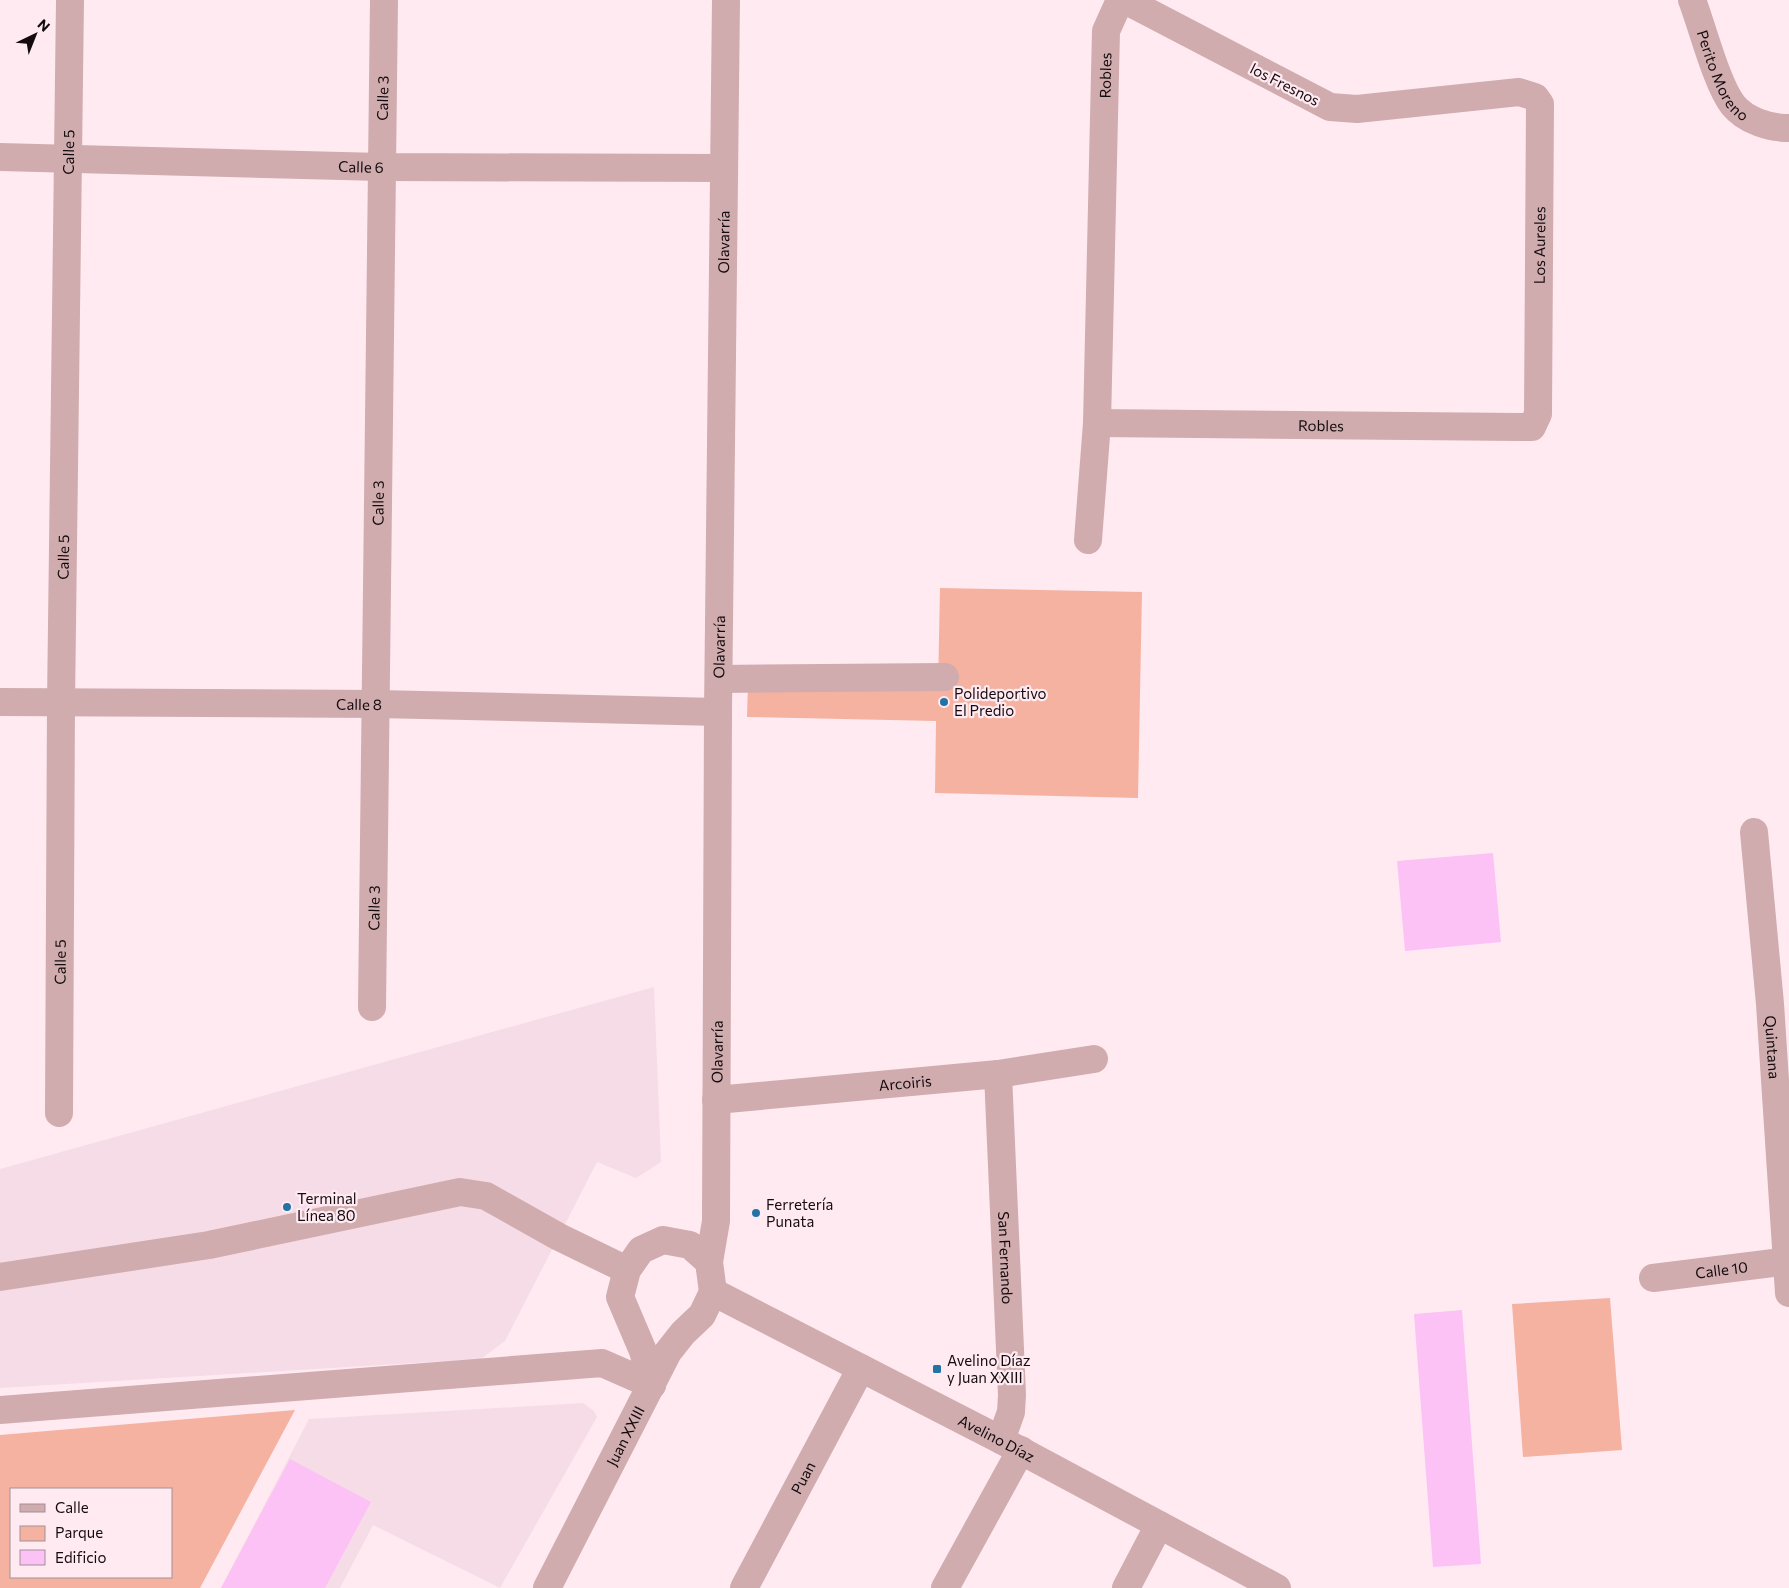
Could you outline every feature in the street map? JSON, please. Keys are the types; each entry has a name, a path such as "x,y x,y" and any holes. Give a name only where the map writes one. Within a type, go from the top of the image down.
{"street":[{"name":"Calle 5","path":"59,1113 61,703 70,0"},
{"name":"Calle 3","path":"372,1007 378,704 381,167 384,0"},
{"name":"Olavarría","path":"714,1292 709,1262 716,1221 718,712 726,0"},
{"name":"Robles","path":"1088,540 1097,423 1106,31 1120,0"},
{"name":"los Fresnos","path":"1125,0 1330,107 1357,109 1519,92"},
{"name":"Perito Moreno","path":"1692,0 1723,86 1734,106 1756,122 1784,128"},
{"name":"Los Aureles","path":"1519,92 1535,97 1540,104 1538,414"},
{"name":"Calle 6","path":"0,157 381,167 724,168"},
{"name":"Robles","path":"1097,423 1520,427 1532,426 1538,414"},
{"path":"719,678 945,677"},
{"name":"Calle 8","path":"0,702 378,704 718,712"},
{"name":"Quintana","path":"1754,832 1779,1003 1789,1293"},
{"name":"Arcoiris","path":"716,1100 998,1074 1094,1059"},
{"name":"San Fernando","path":"945,1588 1011,1445 1012,1394 998,1074"},
{"path":"0,1277 210,1245 460,1192 486,1196 559,1237 627,1270"},
{"path":"652,1385 642,1351 620,1297 627,1270 641,1250 663,1240 690,1245 709,1262"},
{"name":"Calle 10","path":"1653,1278 1788,1262"},
{"name":"Avelino Díaz","path":"714,1292 1011,1445 1277,1588"},
{"name":"Juan XXIII","path":"547,1588 668,1352 683,1332 702,1316 714,1292"},
{"path":"628,1320 643,1335 664,1340 683,1332"},
{"path":"0,1410 602,1363 652,1385"},
{"name":"Puan","path":"744,1588 861,1368"},
{"path":"1126,1588 1159,1525"}],"shaded area":[{"name":"Terminal Línea 80","path":"654,987 661,1162 636,1178 597,1162 505,1341 481,1359 0,1388 0,1169"},
{"path":"583,1403 594,1411 597,1417 500,1588 373,1525 340,1588 221,1588 309,1419"}],"green space":[{"name":"Polideportivo El Predio","path":"940,588 1142,592 1138,798 935,793 936,721 747,717 748,684 938,688"},
{"path":"1610,1298 1622,1450 1523,1457 1512,1304"},
{"path":"295,1410 200,1588 0,1588 0,1435"}],"building":[{"path":"1493,853 1501,942 1405,951 1397,861"},
{"path":"1462,1310 1481,1564 1433,1567 1414,1314"},
{"path":"290,1459 371,1502 325,1588 221,1588"}],"place":[{"name":"Polideportivo El Predio","path":"944,702"},
{"name":"Terminal Línea 80","path":"287,1207"},
{"name":"Ferretería Punata","path":"756,1213"},
{"name":"Avelino Díaz y Juan XXIII","path":"937,1369"}]}
